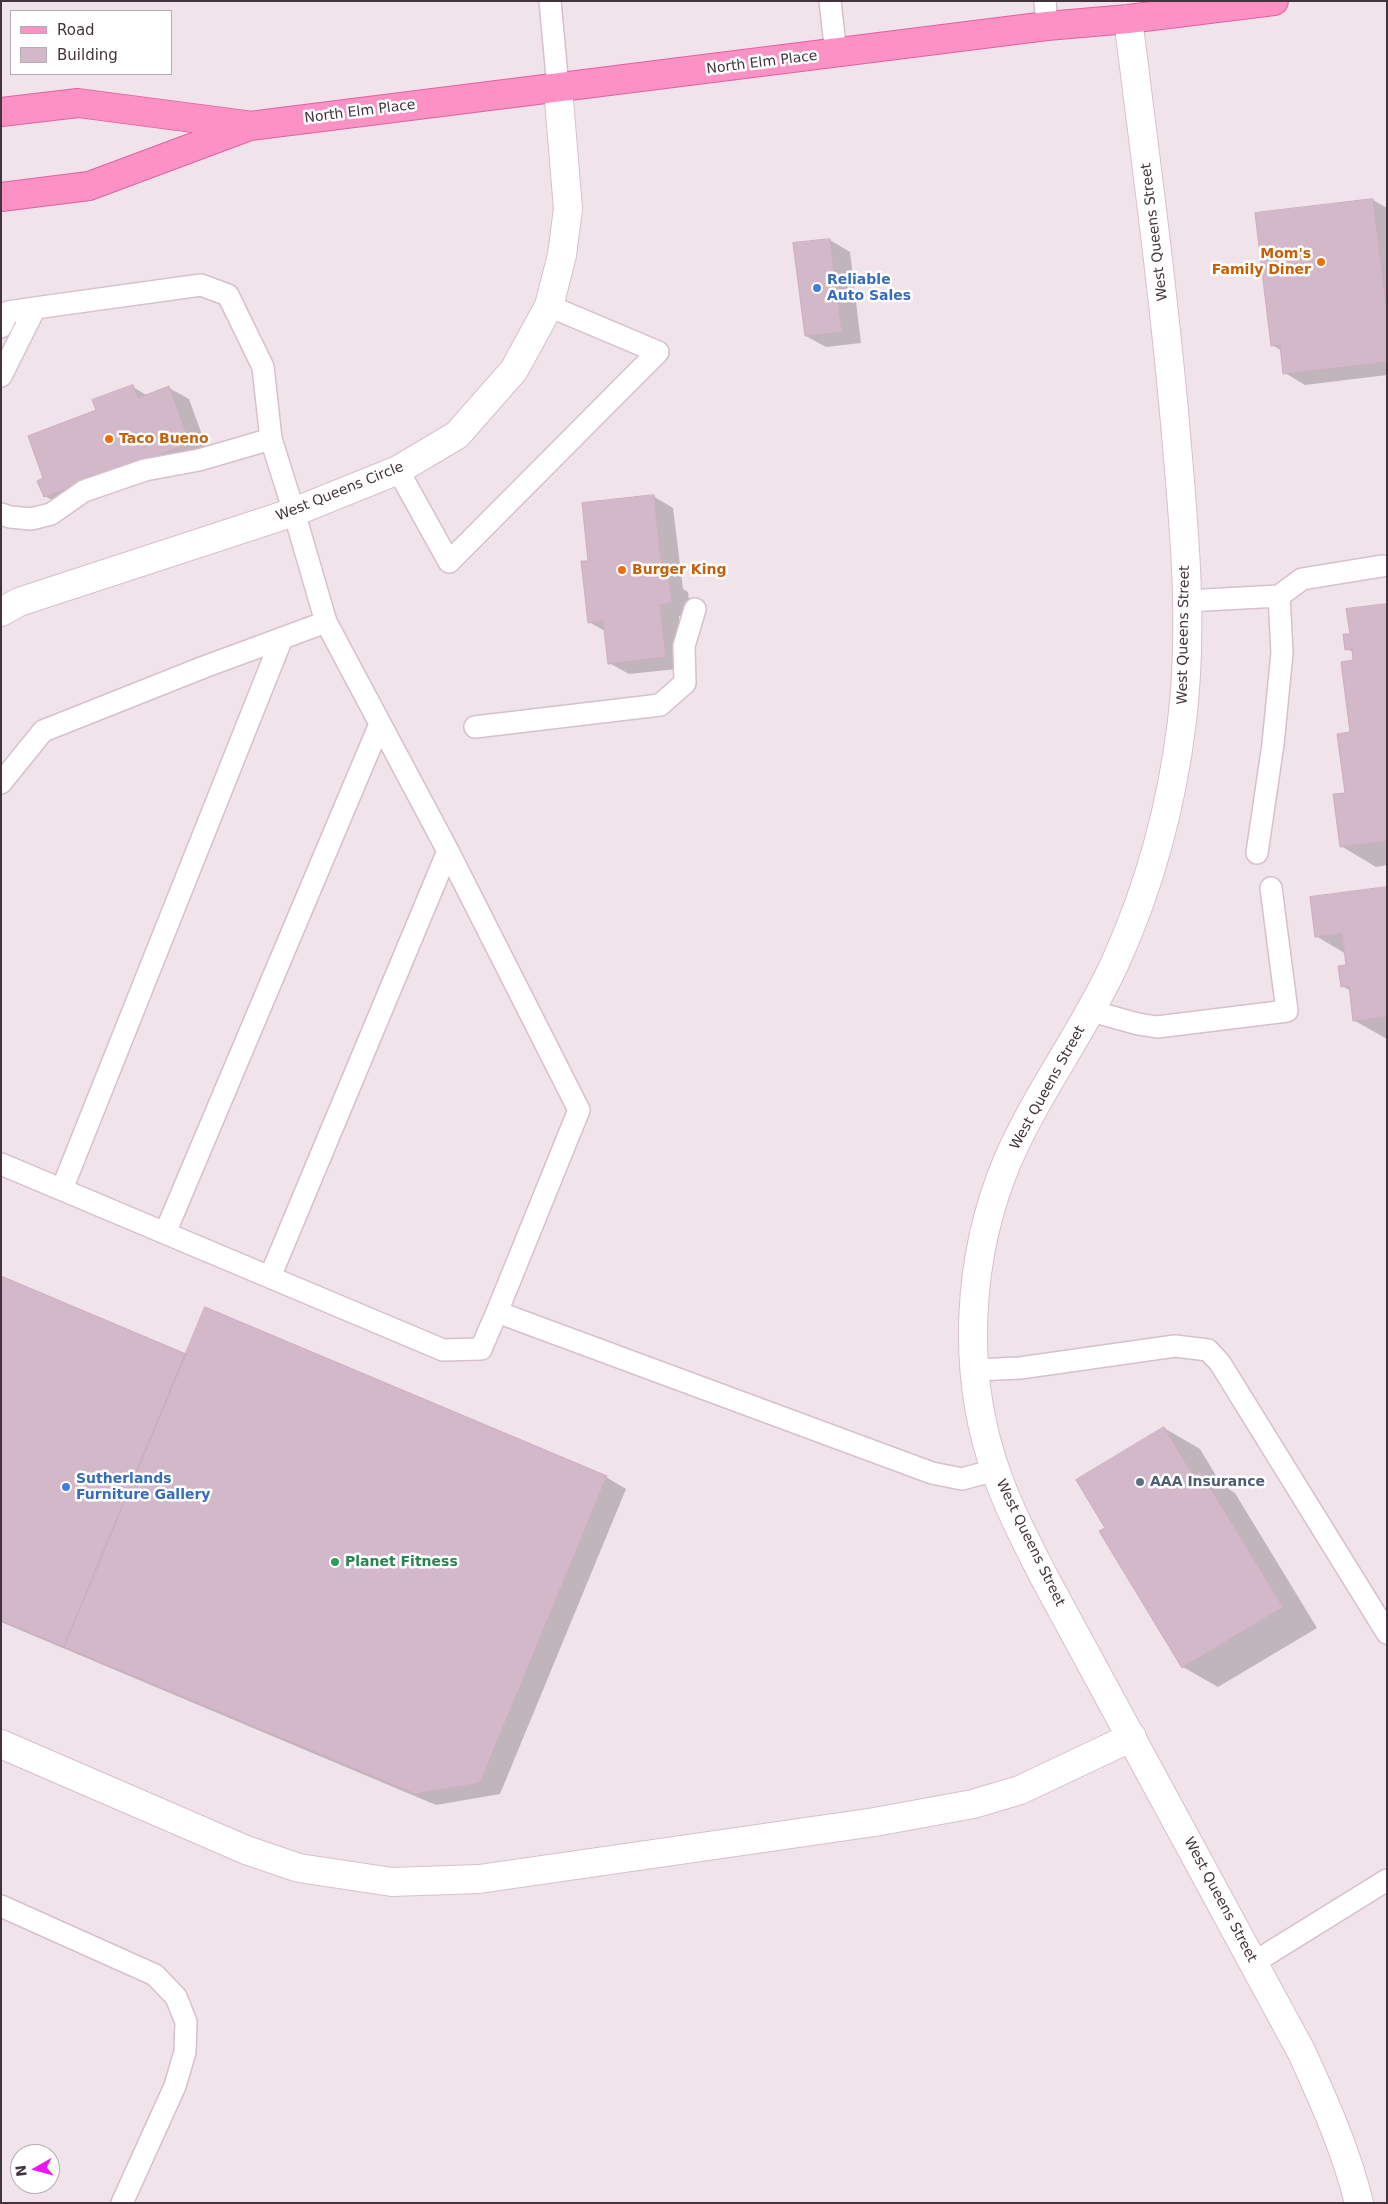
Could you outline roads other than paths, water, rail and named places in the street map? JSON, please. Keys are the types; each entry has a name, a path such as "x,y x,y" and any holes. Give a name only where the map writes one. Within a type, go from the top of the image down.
{"main road":[{"name":"North Elm Place","path":"1,197 89,186 250,126 836,54 1046,14 1128,19 1188,6 1274,1"},
{"name":"North Elm Place","path":"1,112 78,103 250,126"}],"street":[{"name":"West Queens Street","path":"1128,19 1151,190 1168,346 1185,541 1187,655 1182,719 1173,784 1160,840 1116,960 1091,1011 1035,1107 1007,1162 986,1224 977,1271 973,1317 975,1370 983,1423 995,1470 1015,1519 1043,1575 1301,2052 1343,2148 1359,2203"},
{"name":"West Queens Circle","path":"1,612 19,602 294,512 398,470 457,434 514,370 549,306 562,255 568,210 558,88"},
{"path":"1,1744 246,1850 298,1868 392,1882 479,1880 875,1822 955,1808 1020,1790 1132,1737"}],"lane":[{"path":"550,1 558,88"},
{"path":"830,1 836,54"},
{"path":"1,327 8,312 35,308 201,285 228,294 263,367 271,439 326,622 448,851 579,1110 481,1349 443,1350 1,1164"},
{"path":"398,470 449,562 658,352 549,306"},
{"path":"1,376 35,308"},
{"path":"1,514 31,519 51,514 84,491 136,473 200,460 271,439"},
{"path":"1187,601 1279,596 1302,579 1382,566"},
{"path":"1257,853 1282,653 1279,596"},
{"path":"475,727 660,705 685,683 684,646 694,608"},
{"path":"1,783 43,731 204,666 326,622"},
{"path":"62,1189 282,638"},
{"path":"165,1233 380,724"},
{"path":"270,1277 448,851"},
{"path":"1091,1011 1138,1024 1157,1027 1286,1012 1271,888"},
{"path":"497,1312 932,1474 962,1479 995,1470"},
{"path":"975,1370 1020,1368 1175,1346 1208,1350 1220,1363 1387,1633"},
{"path":"1253,1963 1387,1880"},
{"path":"1,1906 156,1975 176,1997 186,2022 185,2052 175,2086 122,2203"}],"place":[{"name":"Mom's Family Diner","path":"1321,262"},
{"name":"Reliable Auto Sales","path":"817,288"},
{"name":"Taco Bueno","path":"109,439"},
{"name":"Burger King","path":"622,570"},
{"name":"AAA Insurance","path":"1140,1482"},
{"name":"Sutherlands Furniture Gallery","path":"66,1487"},
{"name":"Planet Fitness","path":"335,1562"}]}
